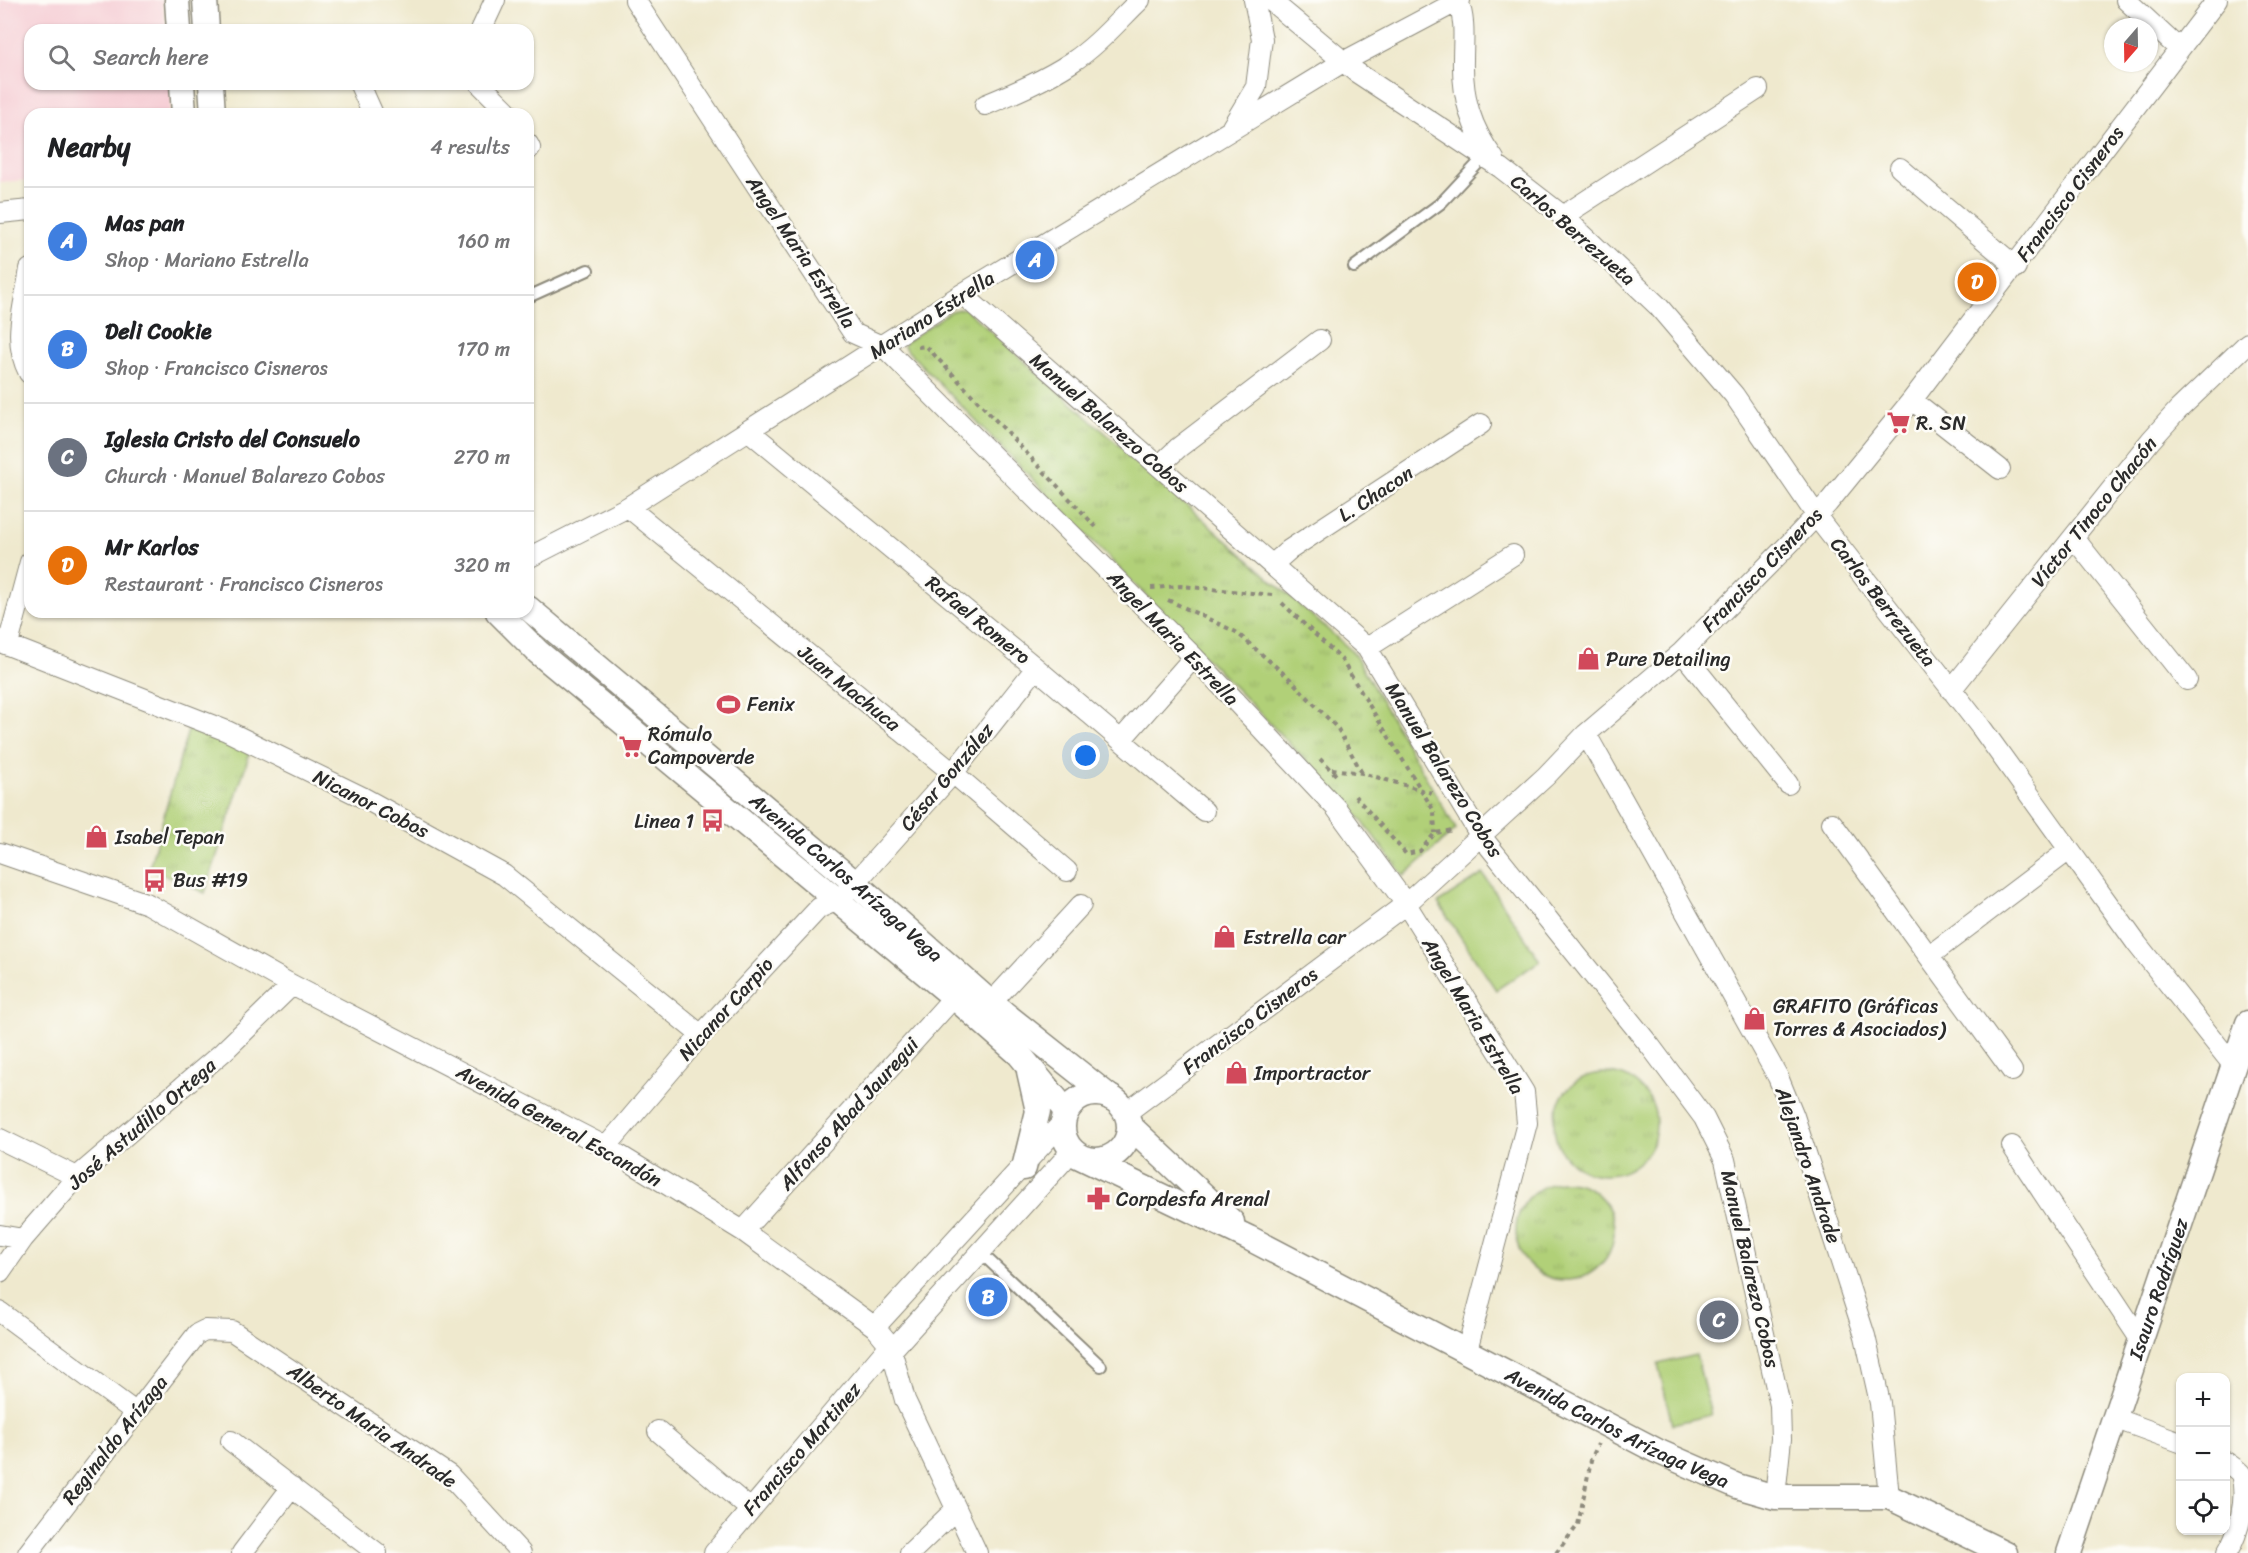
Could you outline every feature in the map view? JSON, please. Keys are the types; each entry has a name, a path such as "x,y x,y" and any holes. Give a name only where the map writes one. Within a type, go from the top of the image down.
{"street":[{"path":"177,0 179,24"},
{"path":"205,0 207,24"},
{"path":"484,24 495,0"},
{"name":"Angel Maria Estrella","path":"634,0 853,333 884,347 1194,657 1336,808 1406,904 1524,1092 1527,1123 1467,1350"},
{"path":"985,105 1017,93 1072,62 1103,37 1140,0"},
{"path":"1229,131 1256,87 1262,39 1254,0"},
{"name":"Carlos Berrezueta","path":"1270,0 1344,62 1501,168 1563,216 1658,306 1727,386 1816,515 1951,690 2137,944 2233,1065"},
{"name":"Mariano Estrella","path":"534,555 628,507 884,347 962,294 1229,131 1344,62 1459,0"},
{"name":"Carlos Berrezueta","path":"1459,0 1464,16 1465,100 1478,137 1501,168"},
{"path":"2126,0 2178,48"},
{"name":"Francisco Cisneros","path":"1123,1112 1406,904 1586,734 1682,652 1816,515 1912,400 2016,267 2178,48 2217,0"},
{"path":"1563,216 1758,89"},
{"path":"182,90 184,108"},
{"path":"211,90 213,108"},
{"path":"362,90 370,108"},
{"path":"486,90 504,108"},
{"path":"1900,168 2016,267"},
{"path":"0,213 24,211"},
{"name":"Manuel Balarezo Cobos","path":"962,294 1367,648 1480,835 1651,1047 1704,1118 1725,1160 1780,1405 1781,1439 1775,1497"},
{"path":"24,304 20,327 20,357 24,365"},
{"path":"1159,466 1178,448 1320,340"},
{"name":"Víctor Tinoco Chacón","path":"1951,690 2178,410 2246,351"},
{"path":"1912,400 2000,469"},
{"name":"L. Chacon","path":"1272,564 1289,550 1481,424"},
{"name":"Rafael Romero","path":"749,431 1036,668 1204,811"},
{"name":"Juan Machuca","path":"628,507 953,773 1066,871"},
{"path":"2074,538 2187,680"},
{"path":"1367,648 1514,555"},
{"path":"4,643 24,581"},
{"name":"Avenida Carlos Arízaga Vega","path":"534,613 855,883 991,1003 1123,1112 1249,1238"},
{"name":"Avenida Carlos Arízaga Vega","path":"504,618 538,652 838,900 1019,1054 1064,1117"},
{"name":"Nicanor Cobos","path":"4,643 226,731 362,797 504,874 701,1035"},
{"path":"1682,652 1788,784"},
{"path":"1121,740 1194,657"},
{"name":"César González","path":"855,883 953,773 1036,668"},
{"name":"Alejandro Andrade","path":"1586,734 1778,1077 1794,1116 1865,1336 1880,1403 1889,1497"},
{"path":"1832,823 2012,1071"},
{"path":"1929,956 2069,850"},
{"name":"Avenida General Escandón","path":"0,853 140,901 292,985 606,1147 743,1231 875,1327 890,1348 905,1400 977,1553"},
{"name":"Nicanor Carpio","path":"606,1147 701,1035 819,908 838,900 855,883"},
{"path":"991,1003 1081,905"},
{"name":"José Astudillo Ortega","path":"0,1272 23,1239 77,1177 223,1052 292,985"},
{"name":"Alfonso Abad Jauregui","path":"743,1231 954,997"},
{"name":"Isauro Rodríguez","path":"2069,1553 2140,1339 2192,1195 2248,1023"},
{"path":"1019,1054 1034,1085 1038,1111 1024,1168"},
{"path":"875,1327 1024,1168 1075,1102 1086,1095 1099,1094 1123,1112 1127,1142 1117,1155 1101,1161 1075,1154 1064,1138 1064,1117"},
{"path":"0,1139 77,1177"},
{"path":"2012,1146 2140,1339"},
{"path":"890,1348 1075,1154"},
{"name":"Avenida Carlos Arízaga Vega","path":"1075,1154 1249,1238 1657,1450 1737,1486 1775,1497 1889,1497 2005,1553"},
{"path":"0,1235 23,1239"},
{"path":"0,1312 135,1412"},
{"name":"Reginaldo Arízaga","path":"28,1553 135,1412 197,1334 205,1330"},
{"name":"Alberto Maria Andrade","path":"205,1330 232,1331 449,1475 521,1553"},
{"name":"Francisco Martinez","path":"714,1553 890,1348"},
{"path":"2114,1418 2176,1440"},
{"path":"658,1431 750,1509"},
{"path":"231,1441 377,1553"},
{"path":"2227,1553 2244,1514 2246,1496 2240,1474 2230,1465"},
{"path":"242,1553 292,1487"},
{"path":"910,1553 956,1509"}],"lane":[{"path":"1354,267 1441,203 1484,158"},
{"path":"534,294 588,270"},
{"path":"980,1252 1101,1366"}],"path":[{"path":"884,347 926,346 933,339"},
{"path":"926,346 1104,536"},
{"path":"1144,579 1157,592"},
{"path":"1146,588 1181,586 1273,595"},
{"path":"1264,587 1341,659 1434,811 1435,833"},
{"path":"1178,614 1161,597 1236,632 1290,679 1338,729 1362,773"},
{"path":"1314,752 1345,786"},
{"path":"1323,769 1362,773 1436,795 1456,796"},
{"path":"1353,794 1406,854 1420,850 1435,833 1456,829 1480,835"},
{"path":"1556,1553 1578,1525 1591,1460 1606,1423"}],"shaded area":[{"path":"0,0 162,0 166,24 24,24 24,90 173,90 170,108 24,108 24,180 0,182"}],"green space":[{"path":"964,308 1353,652 1456,829 1404,876 1352,808 904,347 905,343 951,311"},
{"path":"189,727 250,752 205,893 149,868"},
{"path":"1483,874 1540,961 1496,990 1438,903"},
{"path":"1605,1073 1625,1077 1641,1088 1652,1104 1656,1124 1652,1144 1641,1160 1625,1171 1605,1175 1585,1171 1569,1160 1558,1144 1554,1124 1558,1104 1569,1088 1585,1077"},
{"path":"1565,1182 1584,1186 1600,1196 1610,1212 1614,1231 1610,1250 1600,1266 1584,1276 1565,1280 1546,1276 1530,1266 1520,1250 1516,1231 1520,1212 1530,1196 1546,1186"},
{"path":"1696,1355 1711,1415 1672,1424 1658,1364"}],"place":[{"name":"Mas pan","path":"1035,260"},
{"name":"Mr Karlos","path":"1977,282"},
{"name":"R. SN","path":"1898,423"},
{"name":"Pure Detailing","path":"1588,659"},
{"name":"Fenix","path":"729,704"},
{"name":"Rómulo Campoverde","path":"630,746"},
{"name":"Linea 1","path":"712,821"},
{"name":"Isabel Tepan","path":"97,837"},
{"name":"Bus #19","path":"155,880"},
{"name":"Estrella car","path":"1225,937"},
{"name":"GRAFITO (Gráficas Torres & Asociados)","path":"1755,1018"},
{"name":"Importractor","path":"1236,1073"},
{"name":"Corpdesfa Arenal","path":"1098,1199"},
{"name":"Deli Cookie","path":"988,1297"},
{"name":"Iglesia Cristo del Consuelo","path":"1719,1320"}]}
